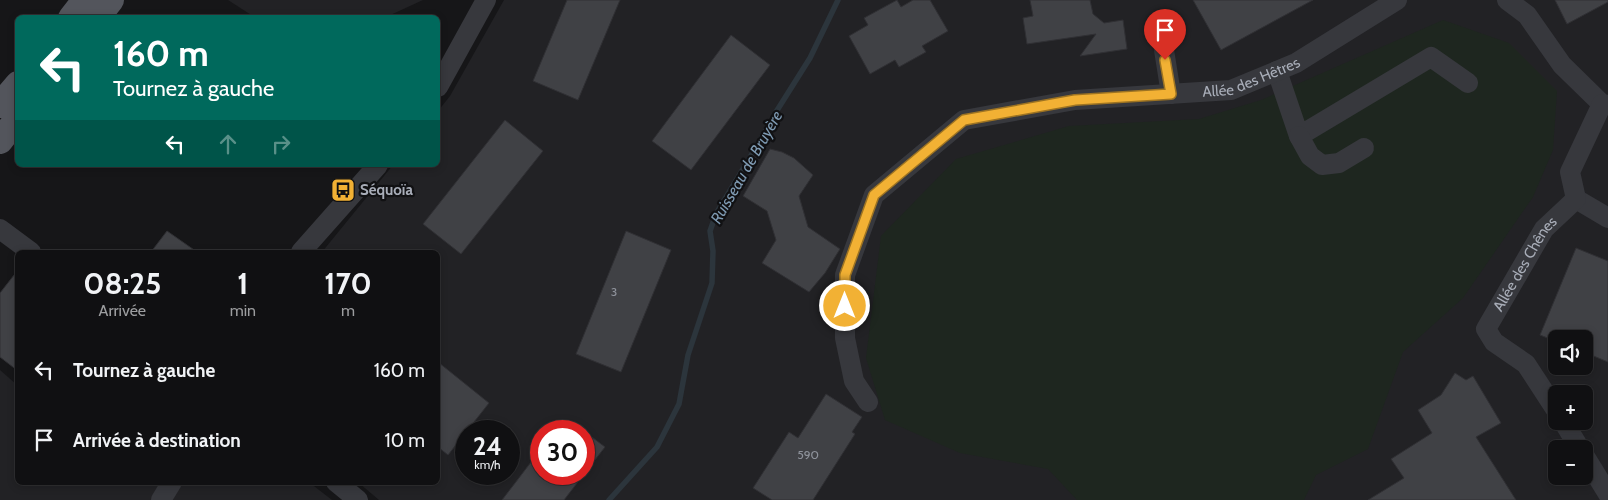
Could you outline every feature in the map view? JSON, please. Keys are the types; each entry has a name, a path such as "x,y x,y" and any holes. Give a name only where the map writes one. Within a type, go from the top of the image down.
{"main road":[{"path":"73,15 85,0"},
{"path":"99,15 111,0"},
{"path":"0,105 15,88"},
{"path":"0,141 15,122"}],"street":[{"path":"440,83 486,0"},
{"name":"Allée des Hêtres","path":"868,402 854,381 845,338 845,275 874,195 964,120 1075,100 1231,90 1296,63 1397,0"},
{"path":"1507,0 1527,15 1562,65 1605,105 1570,172 1576,199 1608,218"},
{"path":"1164,50 1171,94"},
{"path":"1299,136 1431,57 1468,83"},
{"path":"1277,71 1299,136 1310,156 1322,165 1340,163 1364,148"},
{"path":"303,250 376,167"},
{"name":"Allée des Chênes","path":"1548,398 1526,364 1494,342 1486,328 1544,229 1576,199"},
{"path":"0,229 28,250"},
{"path":"1593,470 1608,494"},
{"path":"161,500 170,485"},
{"path":"340,485 358,500"}],"shaded area":[{"path":"228,0 423,0 390,15 251,15"},
{"path":"504,0 1608,0 1608,500 379,500 361,485 440,485 440,250 324,250 391,167 440,167 440,108 450,96"},
{"path":"1443,20 1509,43 1557,91 1553,150 1533,197 1463,298 1403,352 1368,449 1316,475 1304,500 1077,500 1048,469 960,453 885,420 866,358 881,236 956,159 1069,126 1199,119 1261,100"},
{"path":"0,370 15,383 15,485 313,485 332,500 0,500"}],"building":[{"path":"567,0 620,0 578,100 533,81"},
{"path":"897,0 901,7 913,0 930,0 948,31 922,46 926,52 899,67 895,60 870,74 849,36 868,25 864,18"},
{"path":"1030,0 1090,0 1093,14 1104,23 1123,20 1127,49 1080,56 1096,34 1027,44 1023,18 1033,16"},
{"path":"1193,0 1313,0 1221,50"},
{"path":"1555,0 1608,0 1608,2 1567,24"},
{"path":"731,35 770,65 691,170 652,141"},
{"path":"505,120 543,151 461,254 423,224"},
{"path":"770,149 794,158 813,175 799,196 808,227 840,249 825,273 809,292 762,263 776,240 767,211 743,196"},
{"path":"167,231 194,250 153,250"},
{"path":"626,231 671,250 621,372 576,354"},
{"path":"1576,248 1608,261 1608,362 1593,356 1593,330 1548,330 1548,338 1540,335"},
{"path":"15,274 15,369 0,357 0,293"},
{"path":"440,364 489,403 476,420 455,420 455,446 448,455 440,449"},
{"path":"1455,373 1466,380 1473,376 1501,423 1476,437 1516,500 1368,500 1404,478 1391,459 1432,433 1418,410 1441,395"},
{"path":"826,394 862,417 852,432 855,434 813,500 772,500 753,488 789,432 798,438"},
{"path":"595,439 605,447 595,460"},
{"path":"530,463 530,485 576,485 564,500 502,500 513,485 520,485 520,476"}],"waterway":[{"name":"Ruisseau de Bruyère","path":"609,500 657,447 679,404 688,355 712,283 713,251 710,231 716,214 810,58 838,0"}],"place":[{"name":"Séquoïa","path":"343,190"}],"route":[{"path":"845,306 845,275 874,195 964,120 1075,100 1171,94 1165,60"}]}
